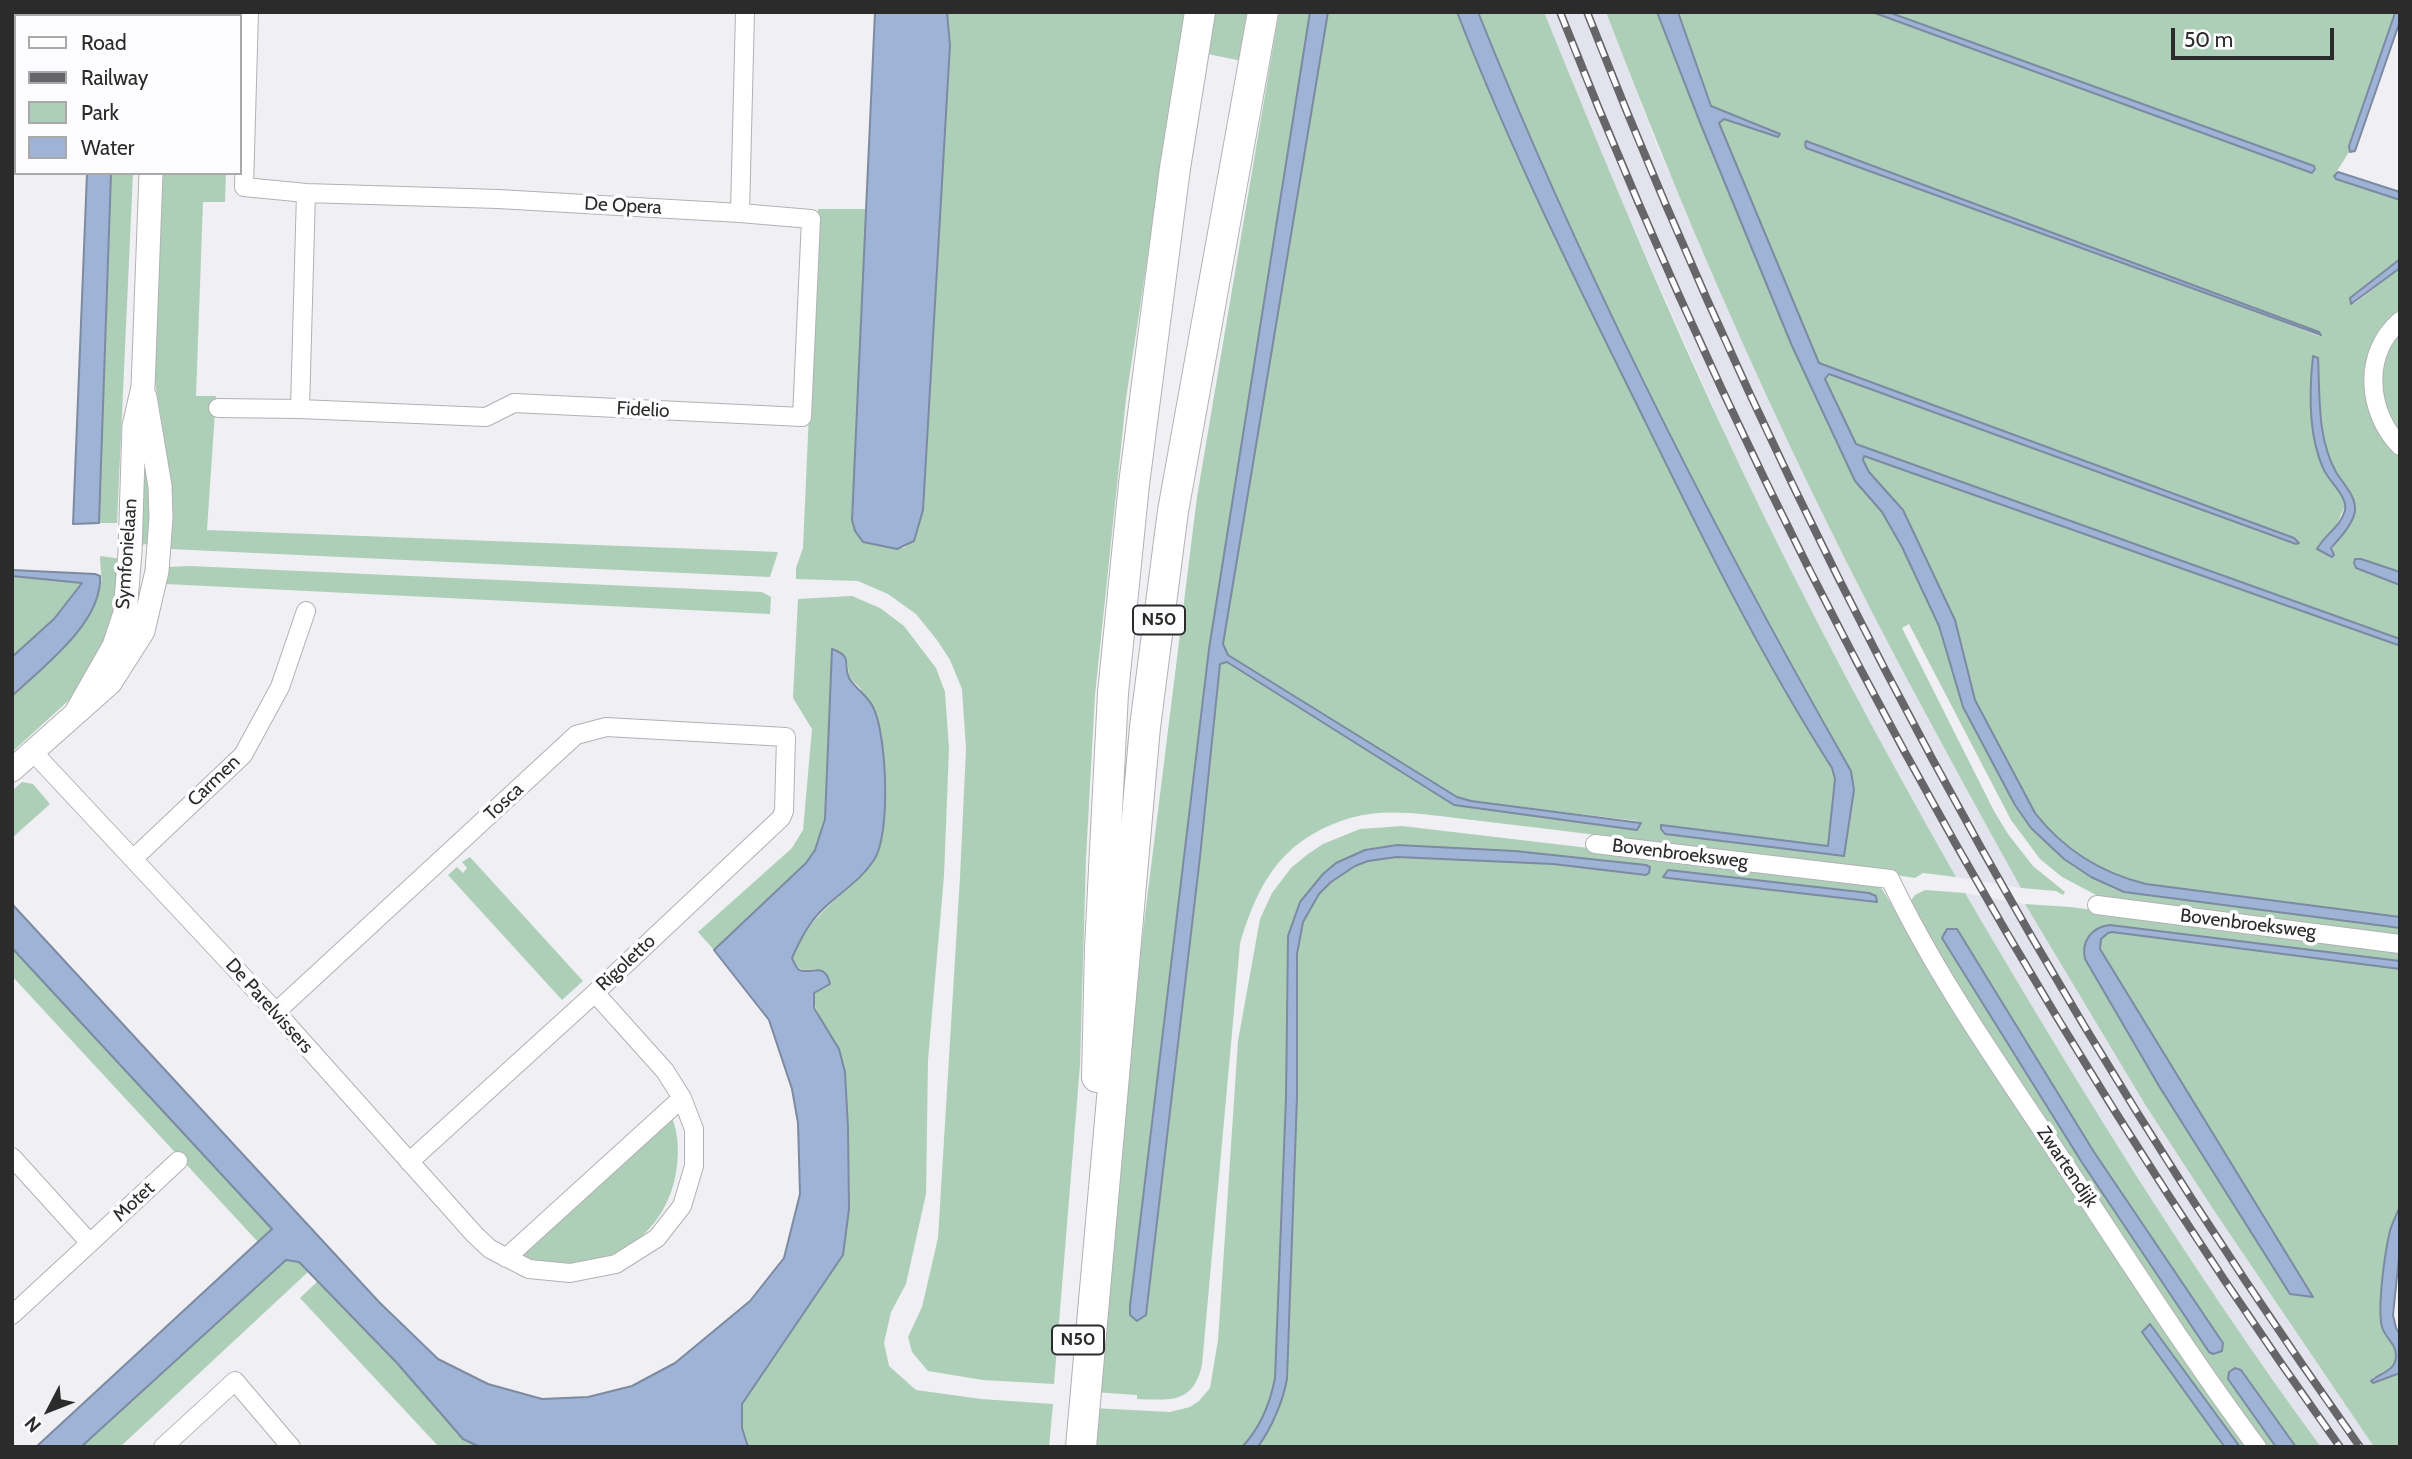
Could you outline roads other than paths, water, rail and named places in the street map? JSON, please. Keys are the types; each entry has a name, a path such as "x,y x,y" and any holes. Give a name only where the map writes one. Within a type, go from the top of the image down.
{"highway":[{"name":"N50","path":"1068,1447 1095,1114 1113,693 1134,484 1175,168 1200,12"},
{"name":"N50","path":"1081,1447 1145,727 1173,511 1263,12"}],"street":[{"name":"De Opera","path":"249,12 243,86 244,187 306,193 498,199 740,213"},
{"path":"740,213 746,12"},
{"name":"Symfonielaan","path":"12,770 110,683 143,631 157,571 161,518 160,486 143,387 150,175"},
{"path":"300,409 306,193"},
{"name":"Fidelio","path":"218,408 486,417 514,403 802,417 811,219 740,213"},
{"path":"2400,321 2385,339 2378,353 2372,383 2382,422 2400,446"},
{"name":"Carmen","path":"132,859 243,755 280,687 306,611"},
{"name":"Tosca","path":"276,1012 576,735 606,727 786,737"},
{"name":"Rigoletto","path":"409,1162 595,993 781,818 785,811 786,737"},
{"name":"De Parelvissers","path":"33,752 276,1012 490,1250 529,1269 570,1273 616,1264 657,1238 682,1206 694,1166 694,1129 682,1098 666,1071 595,993"},
{"name":"Bovenbroeksweg","path":"1595,844 1890,879"},
{"name":"Zwartendijk","path":"1890,879 1937,967 1996,1060 2197,1364 2257,1447"},
{"name":"Bovenbroeksweg","path":"2097,905 2400,944"},
{"path":"506,1258 682,1098"},
{"path":"12,1157 90,1243"},
{"name":"Motet","path":"12,1315 178,1161"},
{"path":"163,1447 234,1381 291,1447"}],"water":[{"path":"875,12 947,12 950,45 923,510 914,541 897,549 863,542 855,531 852,520"},
{"path":"1310,12 1328,12 1223,644 1228,655 1457,797 1641,823 1637,830 1454,805 1227,662 1220,664 1146,1315 1137,1321 1130,1315 1130,1306 1209,649"},
{"path":"1457,12 1478,12 1561,207 1651,398 1748,586 1851,771 1854,790 1844,856 1665,834 1661,829 1661,825 1828,846 1835,779 1832,768 1731,593 1685,503 1521,165"},
{"path":"1657,12 1678,12 1711,106 1780,134 1778,137 1724,119 1719,123 1819,363 2294,538 2299,543 1829,374 1825,379 1856,444 2400,639 2398,645 1864,456 1863,460 1869,472 1903,510 1955,620 1975,700 2035,813 2071,849 2099,866 2130,879 2146,884 2400,917 2400,928 2124,892 2091,877 2064,859 2031,828 2015,805 1963,707 1939,626 1902,547 1882,512 1855,481 1792,346"},
{"path":"1872,12 1888,12 2314,166 2315,169 2312,173"},
{"path":"2400,12 2400,21 2355,151 2350,152 2349,146 2395,13"},
{"path":"1806,141 2319,332 2321,335 1806,148"},
{"path":"2338,172 2400,192 2400,200 2336,179 2334,176"},
{"path":"87,175 111,175 99,523 73,524"},
{"path":"2400,259 2400,268 2351,304 2350,298"},
{"path":"2313,356 2318,358 2325,445 2336,472 2355,505 2352,521 2331,548 2334,555 2332,557 2317,549 2340,521 2345,505 2318,455 2310,398"},
{"path":"2355,559 2400,572 2400,585 2356,568"},
{"path":"12,570 100,576 92,610 82,627 12,696 12,657 54,619 82,583 12,576"},
{"path":"832,649 845,658 849,678 871,703 878,720 884,761 883,829 874,860 857,880 814,919 792,958 797,968 802,971 824,972 830,984 814,993 814,1008 839,1049 845,1072 849,1209 843,1255 742,1404 742,1428 748,1447 480,1447 463,1439 397,1363 299,1262 286,1260 81,1447 36,1447 272,1229 12,948 12,904 379,1302 438,1359 488,1384 542,1399 588,1397 632,1386 675,1363 750,1301 784,1258 800,1194 798,1123 792,1089 769,1020 714,950 806,863 815,850 825,819"},
{"path":"1397,845 1515,851 1650,867 1646,875 1553,864 1397,857 1368,861 1355,866 1331,882 1319,894 1303,922 1297,954 1297,1097 1287,1379 1276,1414 1258,1447 1242,1447 1264,1415 1275,1378 1286,1097 1288,936 1300,902 1336,863 1365,850"},
{"path":"1668,870 1869,893 1876,896 1877,902 1663,877"},
{"path":"2103,926 2400,961 2400,969 2112,932 2101,939 2100,949 2313,1297 2290,1294 2159,1086 2085,959 2089,936"},
{"path":"1947,929 1957,929 2094,1152 2223,1343 2222,1351 2213,1354 2209,1352 2081,1161 1942,938"},
{"path":"2400,1206 2400,1248 2393,1315 2400,1334 2400,1373 2373,1383 2371,1381 2393,1365 2396,1356 2382,1327 2380,1307 2388,1240"},
{"path":"2150,1324 2240,1447 2225,1447 2221,1442 2142,1332"},
{"path":"2235,1368 2241,1370 2296,1447 2276,1447 2228,1379 2229,1372"}],"railway":[{"path":"1560,12 1638,202 1722,388 1811,572 1906,754 2006,932 2112,1107 2223,1278 2340,1447"},
{"path":"1587,12 1664,201 1747,388 1835,572 1929,753 2029,931 2133,1106 2244,1278 2360,1447"}]}
